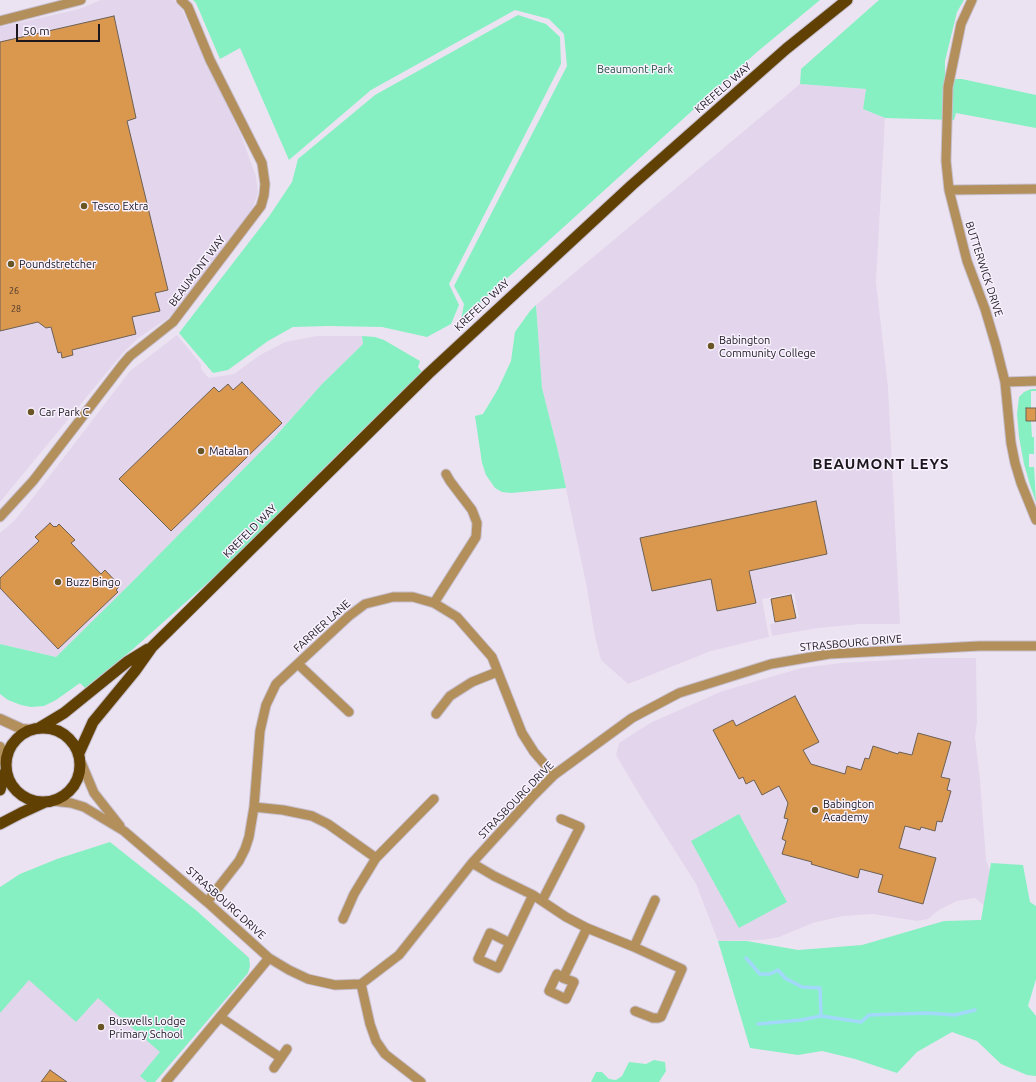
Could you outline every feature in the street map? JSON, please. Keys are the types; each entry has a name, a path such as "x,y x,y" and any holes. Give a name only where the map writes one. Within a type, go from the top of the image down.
{"highway":[{"name":"KREFELD WAY","path":"80,757 93,722 135,671 152,646 428,374 535,274 632,185 786,49 847,0"},
{"name":"KREFELD WAY","path":"36,729 64,713 127,662 152,646"},
{"path":"0,790 10,749 17,739 28,731 50,728 60,731 70,739 80,757 80,773 71,790 60,798 48,801 20,813 0,824"},
{"path":"6,767 16,790 24,797 37,801 48,801"}],"street":[{"path":"0,21 81,0"},
{"name":"BEAUMONT WAY","path":"0,517 33,481 130,356 173,322 261,206 265,184 262,163 210,60 188,7 181,0"},
{"name":"BUTTERWICK DRIVE","path":"972,0 961,24 948,87 946,160 949,190 967,262 985,309 1004,382 1011,443 1015,463 1021,483 1036,520"},
{"path":"949,190 1036,189"},
{"path":"1004,382 1036,382"},
{"path":"434,603 476,537 477,523 472,510 450,482 446,474"},
{"name":"FARRIER LANE","path":"207,902 239,861 249,837 254,807 260,731 266,705 276,684 345,620 365,604 393,597 413,597 434,603 456,617 492,657 522,733 534,752 554,775"},
{"name":"STRASBOURG DRIVE","path":"48,801 71,803 84,807 124,831 207,902 269,958 289,970 308,979 335,985 361,984 399,955 472,863 554,775 632,718 679,693 771,664 829,654 965,647 1036,646"},
{"path":"298,664 349,712"},
{"path":"436,714 450,696 472,682 497,672"},
{"path":"0,719 22,729 36,729"},
{"path":"0,747 6,767"},
{"name":"STRASBOURG DRIVE","path":"80,757 94,794 124,831"},
{"path":"343,919 354,894 376,858 434,799"},
{"path":"254,807 283,810 312,816 328,824 376,858"},
{"path":"542,901 580,827 561,819"},
{"path":"472,863 494,876 533,895 566,918 682,969 661,1017 653,1018 635,1011"},
{"path":"510,943 533,895"},
{"path":"634,947 655,900"},
{"path":"563,978 587,928"},
{"path":"166,1082 269,958"},
{"path":"361,984 370,1024 376,1041 385,1054 421,1082"},
{"path":"220,1017 281,1058"},
{"path":"274,1068 287,1049"}],"shaded area":[{"path":"101,0 173,0 182,10 241,135 256,176 258,193 254,205 246,219 171,316 137,339 123,353 0,502 0,27 79,9"},
{"name":"Babington Community College","path":"800,84 866,89 863,109 885,118 876,282 888,387 900,624 860,624 818,628 772,636 770,624 799,618 794,593 762,599 769,637 711,651 628,684 601,660 595,637 586,583 558,451 542,388 536,305"},
{"path":"177,335 201,364 201,369 209,378 234,374 260,355 285,342 317,336 362,336 363,344 322,384 274,438 56,657 0,644 0,533 14,521 35,495 130,371"},
{"name":"Babington Academy","path":"926,658 976,658 977,722 975,737 986,860 992,876 987,908 975,898 957,901 939,910 928,919 917,921 873,914 843,916 813,923 779,937 763,940 718,941 696,884 616,755 619,743 652,722 720,692 802,668 841,663"},
{"name":"Buswells Lodge Primary School","path":"186,908 246,954 249,958 250,966 248,973 155,1082 0,1082 0,920"}],"green space":[{"name":"Beaumont Park","path":"193,0 820,0 757,52 461,320 464,304 454,286 567,66 564,34 549,19 515,10 371,90 289,160 240,48 220,59 196,3"},
{"path":"879,0 964,0 957,12 945,61 945,79 962,79 1036,95 1036,128 956,113 954,120 885,118 863,109 866,89 800,84 801,69"},
{"path":"518,15 546,24 560,37 561,64 449,284 459,305 451,324 427,337 382,327 293,327 268,341 228,370 213,373 179,333 270,215 292,182 298,159 375,95"},
{"path":"536,305 542,388 566,488 511,493 502,492 495,488 486,475 482,463 475,416 483,414 498,389 511,361 515,332"},
{"path":"362,336 375,337 384,340 420,361 418,367 422,372 231,562 132,650 85,688 80,683 56,700 44,706 31,707 8,700 0,694 0,644 56,657 274,438 322,384 363,344"},
{"path":"1031,389 1036,389 1036,391 1031,391 1031,408 1026,408 1031,421 1032,437 1034,437 1034,454 1029,454 1029,467 1034,467 1036,502 1024,464 1019,437 1017,414 1019,397 1024,392"},
{"path":"739,814 787,902 739,928 691,841"},
{"name":"Buswells Lodge Primary School","path":"110,842 197,911 249,958 250,966 248,973 155,1082 147,1082 140,1076 160,1052 98,998 76,1022 29,980 0,1013 0,887 20,874 57,859"},
{"path":"991,863 1023,865 1030,902 1036,906 1036,979 1028,1006 1036,1016 1036,1076 1027,1075 1001,1064 977,1041 952,1032 917,1052 897,1073 855,1059 822,1051 798,1055 750,1048 718,941 747,941 798,950 862,945 944,921 981,920"},
{"path":"654,1060 665,1062 666,1071 659,1082 591,1082 596,1072 602,1072 609,1079 616,1080 622,1076 629,1062 646,1064"}],"building":[{"name":"Tesco Extra","path":"114,16 136,118 127,121 168,290 155,293 160,311 132,317 136,334 72,350 73,355 62,358 61,352 58,353 51,327 46,328 38,322 0,331 0,42"},
{"name":"Matalan","path":"242,382 282,423 171,531 119,479 214,387 219,392 228,384 233,390"},
{"path":"1026,408 1036,408 1036,421 1026,421"},
{"path":"816,501 827,554 749,571 756,603 717,611 711,579 652,591 640,538"},
{"name":"Buzz Bingo","path":"50,523 54,527 59,524 75,540 71,543 101,574 105,570 120,586 116,590 118,592 58,649 0,588 0,578 39,541 35,537"},
{"path":"791,595 796,618 775,622 771,599"},
{"path":"795,696 819,742 803,750 811,764 845,774 847,766 861,770 865,758 869,759 873,746 898,754 899,752 912,755 918,733 951,742 941,777 950,779 947,790 951,791 942,822 937,821 935,831 921,827 920,830 905,826 899,848 936,858 923,904 878,892 883,875 860,869 858,878 811,864 812,862 782,854 786,841 782,839 788,819 784,818 788,803 779,786 762,795 754,780 746,784 743,777 739,779 713,730 733,720 736,726"},
{"path":"50,1070 67,1082 41,1082"}],"waterway":[{"path":"746,958 760,974 770,974 778,970 785,978 802,987 820,988 821,1016"},
{"path":"758,1024 801,1020 821,1016 861,1022 869,1015 927,1013 955,1015 975,1010"}],"place":[{"name":"Tesco Extra","path":"84,206"},
{"name":"Poundstretcher","path":"11,264"},
{"name":"Babington Community College","path":"711,346"},
{"name":"Car Park C","path":"31,412"},
{"name":"Matalan","path":"201,451"},
{"name":"Buzz Bingo","path":"58,582"},
{"name":"Babington Academy","path":"815,810"},
{"name":"Buswells Lodge Primary School","path":"101,1027"}],"district":[{"name":"BEAUMONT LEYS","path":"881,464"}]}
